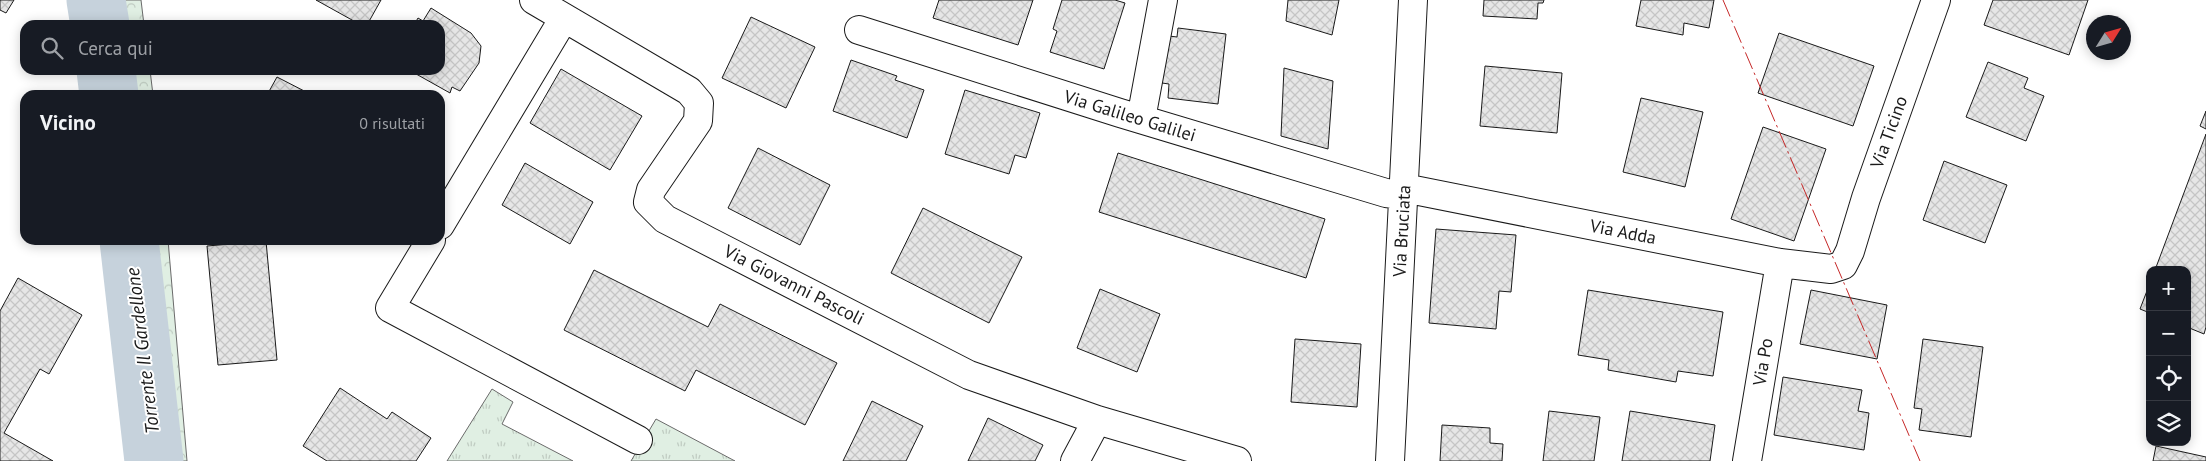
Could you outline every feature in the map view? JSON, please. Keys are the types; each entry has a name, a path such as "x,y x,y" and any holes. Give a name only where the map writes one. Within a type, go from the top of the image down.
{"street":[{"name":"Via Giovanni Pascoli","path":"534,0 689,91 699,103 698,121 651,190 648,202 665,219 970,375 1097,420 1237,461"},
{"path":"1141,119 1163,0"},
{"name":"Via Bruciata","path":"1390,461 1413,0"},
{"name":"Via Ticino","path":"1843,265 1850,251 1866,198 1936,0"},
{"path":"445,217 564,18"},
{"name":"Via Galileo Galilei","path":"859,30 1141,119 1386,193 1404,192"},
{"name":"Via Adda","path":"1404,192 1780,263 1831,269 1843,265"},
{"path":"428,245 390,308 638,440"},
{"name":"Via Po","path":"1747,461 1780,263"},
{"path":"1075,461 1097,420"}],"green space":[{"path":"81,0 141,0 143,20 83,20"},
{"path":"89,75 151,75 152,90 90,90"},
{"path":"106,245 168,245 187,461 128,461"},
{"path":"492,389 513,402 502,424 573,461 447,461"},
{"path":"656,419 735,461 631,461"}],"building":[{"path":"0,0 14,0 6,13 0,10"},
{"path":"316,0 381,0 370,20 352,20"},
{"path":"939,0 1033,0 1018,45 933,18"},
{"path":"1062,0 1115,0 1125,3 1104,69 1050,52 1057,31 1053,29"},
{"path":"1288,0 1339,0 1332,35 1286,21"},
{"path":"1484,0 1544,0 1543,3 1538,3 1537,19 1483,16"},
{"path":"1641,0 1714,0 1709,28 1684,23 1683,35 1636,26"},
{"path":"1993,0 2088,0 2069,55 1984,25"},
{"path":"431,8 471,33 481,46 479,63 460,91 452,87 450,93 418,75 445,75 445,20 424,20"},
{"path":"751,17 815,47 786,108 722,78"},
{"path":"1178,28 1226,34 1218,104 1168,98 1169,84 1155,82 1161,35 1177,37"},
{"path":"1779,33 1874,66 1853,126 1758,93"},
{"path":"851,60 897,76 895,80 924,90 907,138 833,111"},
{"path":"1988,62 2028,78 2024,88 2044,96 2026,141 1966,117"},
{"path":"1485,66 1562,73 1557,133 1480,126"},
{"path":"1284,68 1333,81 1328,149 1281,136"},
{"path":"561,69 642,116 610,170 530,123"},
{"path":"277,77 302,90 270,90"},
{"path":"965,90 1040,113 1026,158 1015,155 1009,174 945,154"},
{"path":"1641,98 1703,112 1685,187 1623,172"},
{"path":"2206,111 2206,129 2200,126"},
{"path":"1763,127 1826,149 1794,241 1731,219"},
{"path":"2206,134 2206,327 2204,334 2191,329 2191,266 2156,266"},
{"path":"758,148 830,185 800,245 728,208"},
{"path":"1118,153 1325,219 1306,278 1099,212"},
{"path":"1944,161 2007,185 1985,243 1923,220"},
{"path":"525,163 593,202 570,244 502,205"},
{"path":"923,208 1022,257 989,323 891,273"},
{"path":"1436,229 1516,235 1511,292 1499,291 1496,329 1429,323"},
{"path":"266,245 277,360 218,365 207,246"},
{"path":"594,270 708,327 720,304 837,363 805,425 696,370 685,391 564,330"},
{"path":"18,278 82,315 49,374 40,369 4,433 53,461 0,461 0,311"},
{"path":"1100,289 1160,314 1137,372 1077,348"},
{"path":"1588,290 1723,312 1713,376 1678,371 1676,382 1608,370 1609,360 1578,355"},
{"path":"1811,290 1887,305 1877,359 1800,344"},
{"path":"2146,293 2146,311 2140,309"},
{"path":"1295,339 1361,344 1357,407 1291,402"},
{"path":"1923,339 1983,347 1971,437 1919,430 1922,409 1914,408"},
{"path":"1783,377 1862,390 1858,411 1869,413 1864,450 1774,435"},
{"path":"340,388 387,419 392,412 431,438 416,461 327,461 303,446"},
{"path":"872,401 923,426 906,461 843,461"},
{"path":"1549,411 1600,417 1594,461 1543,461"},
{"path":"1630,411 1715,425 1710,461 1622,461"},
{"path":"988,418 1043,445 1035,461 968,461"},
{"path":"1442,425 1490,428 1490,443 1503,444 1502,461 1440,461"},
{"path":"2156,446 2206,457 2206,461 2153,461"}],"waterway":[{"name":"Torrente Il Gardellone","path":"96,0 99,20"},
{"name":"Torrente Il Gardellone","path":"107,75 108,90"},
{"name":"Torrente Il Gardellone","path":"130,245 154,461"}],"power":[{"path":"1723,0 1920,461"}]}
